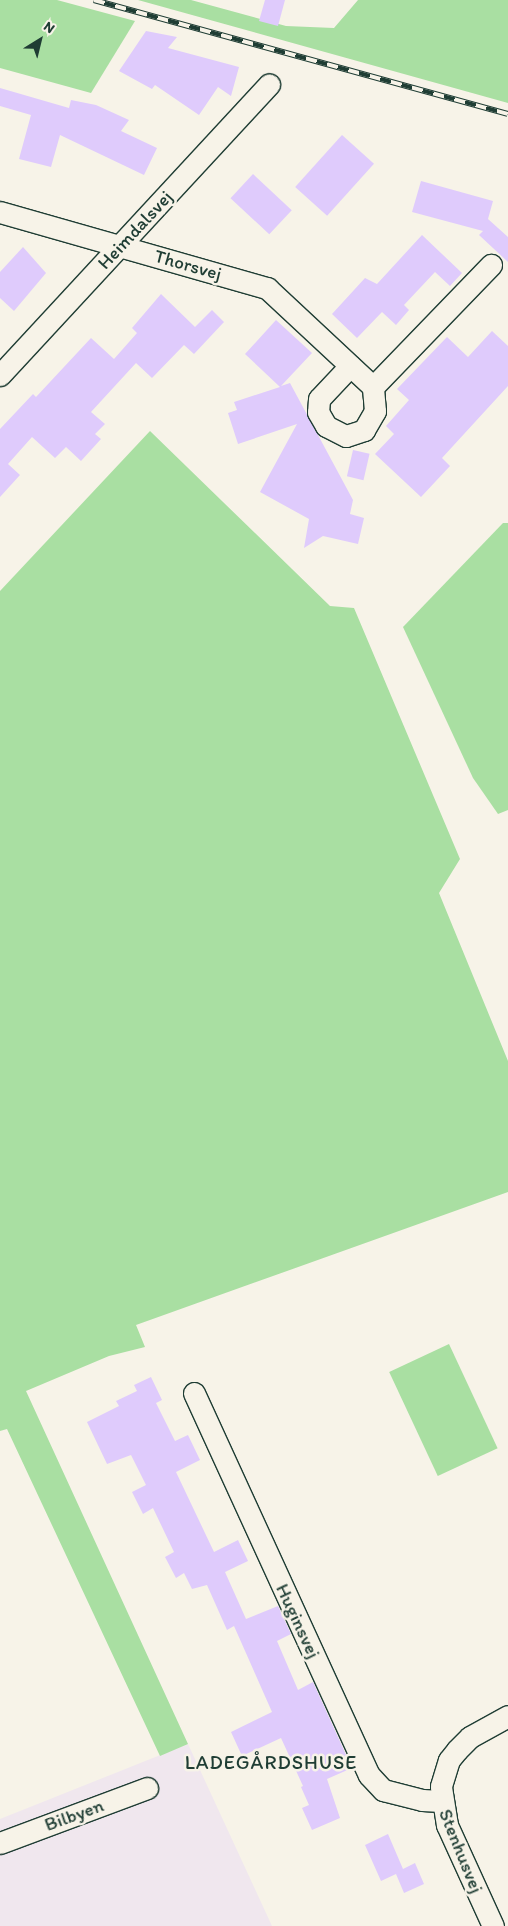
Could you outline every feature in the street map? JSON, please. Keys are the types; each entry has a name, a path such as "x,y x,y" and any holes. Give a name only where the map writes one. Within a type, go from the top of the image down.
{"street":[{"name":"Heimdalsvej","path":"0,376 269,84"},
{"name":"Thorsvej","path":"0,212 267,288 373,387"},
{"path":"350,366 319,399 318,412 326,426 346,436 364,430 375,410 373,387 491,265"},
{"name":"Huginsvej","path":"194,1393 369,1775 382,1790 422,1800 441,1801"},
{"name":"Stenhusvej","path":"493,1926 447,1825 441,1801 441,1786 449,1760 470,1737 508,1716"},
{"name":"Bilbyen","path":"0,1842 147,1788"}],"shaded area":[{"path":"188,1744 272,1926 0,1926 0,1819"}],"green space":[{"path":"0,0 57,0 135,21 91,93 0,68"},
{"path":"138,0 191,0 286,26 334,28 358,0 508,0 508,103"},
{"path":"150,431 330,606 354,608 460,859 439,893 508,1061 508,1192 136,1325 145,1347 109,1356 26,1391 188,1744 160,1756 7,1429 0,1431 0,591"},
{"path":"503,523 508,523 508,810 498,814 473,778 403,627"},
{"path":"449,1344 498,1448 438,1476 389,1372"}],"building":[{"path":"265,0 285,0 278,26 259,21"},
{"path":"146,31 177,37 168,48 239,67 231,96 218,87 199,115 155,85 152,89 119,71"},
{"path":"0,88 69,108 71,100 96,105 129,120 121,131 157,148 144,175 60,135 51,167 19,159 31,115 0,106"},
{"path":"342,135 374,164 327,216 295,187"},
{"path":"253,174 292,210 269,234 230,198"},
{"path":"421,181 493,201 488,219 508,237 508,262 479,235 483,231 412,212"},
{"path":"422,235 462,273 450,286 435,272 404,305 409,310 396,325 382,312 357,338 332,314 365,278 377,284"},
{"path":"23,247 46,273 14,311 0,298 0,272"},
{"path":"161,294 195,327 212,310 224,322 194,354 184,345 152,378 136,363 91,412 105,424 95,434 101,439 81,461 66,447 55,458 32,437 8,464 20,475 0,497 0,429 33,394 36,397 91,338 114,359 137,333 132,328"},
{"path":"276,320 312,353 281,386 290,383 353,500 350,514 364,518 358,544 323,536 304,548 309,519 260,492 297,424 238,444 228,413 237,410 234,402 280,387 245,354"},
{"path":"492,331 508,346 508,386 442,458 450,466 421,497 375,454 394,434 386,426 409,400 397,389 447,337 468,357"},
{"path":"353,450 370,454 363,480 347,476"},
{"path":"151,1377 162,1400 156,1403 175,1441 188,1435 200,1460 176,1472 214,1552 238,1540 248,1561 225,1572 246,1619 278,1606 291,1634 277,1641 298,1690 313,1682 352,1768 327,1779 340,1818 312,1830 302,1808 309,1805 301,1787 303,1786 281,1738 242,1756 231,1732 272,1712 234,1626 227,1630 207,1585 192,1589 184,1573 176,1578 165,1557 174,1552 153,1508 143,1514 132,1492 146,1485 131,1455 107,1464 87,1422 119,1406 116,1401 137,1391 134,1385"},
{"path":"388,1834 403,1869 415,1863 424,1884 404,1893 396,1874 381,1881 365,1845"}],"railway":[{"path":"94,0 508,114"}],"district":[{"name":"LADEGÅRDSHUSE","path":"271,1762"}]}
